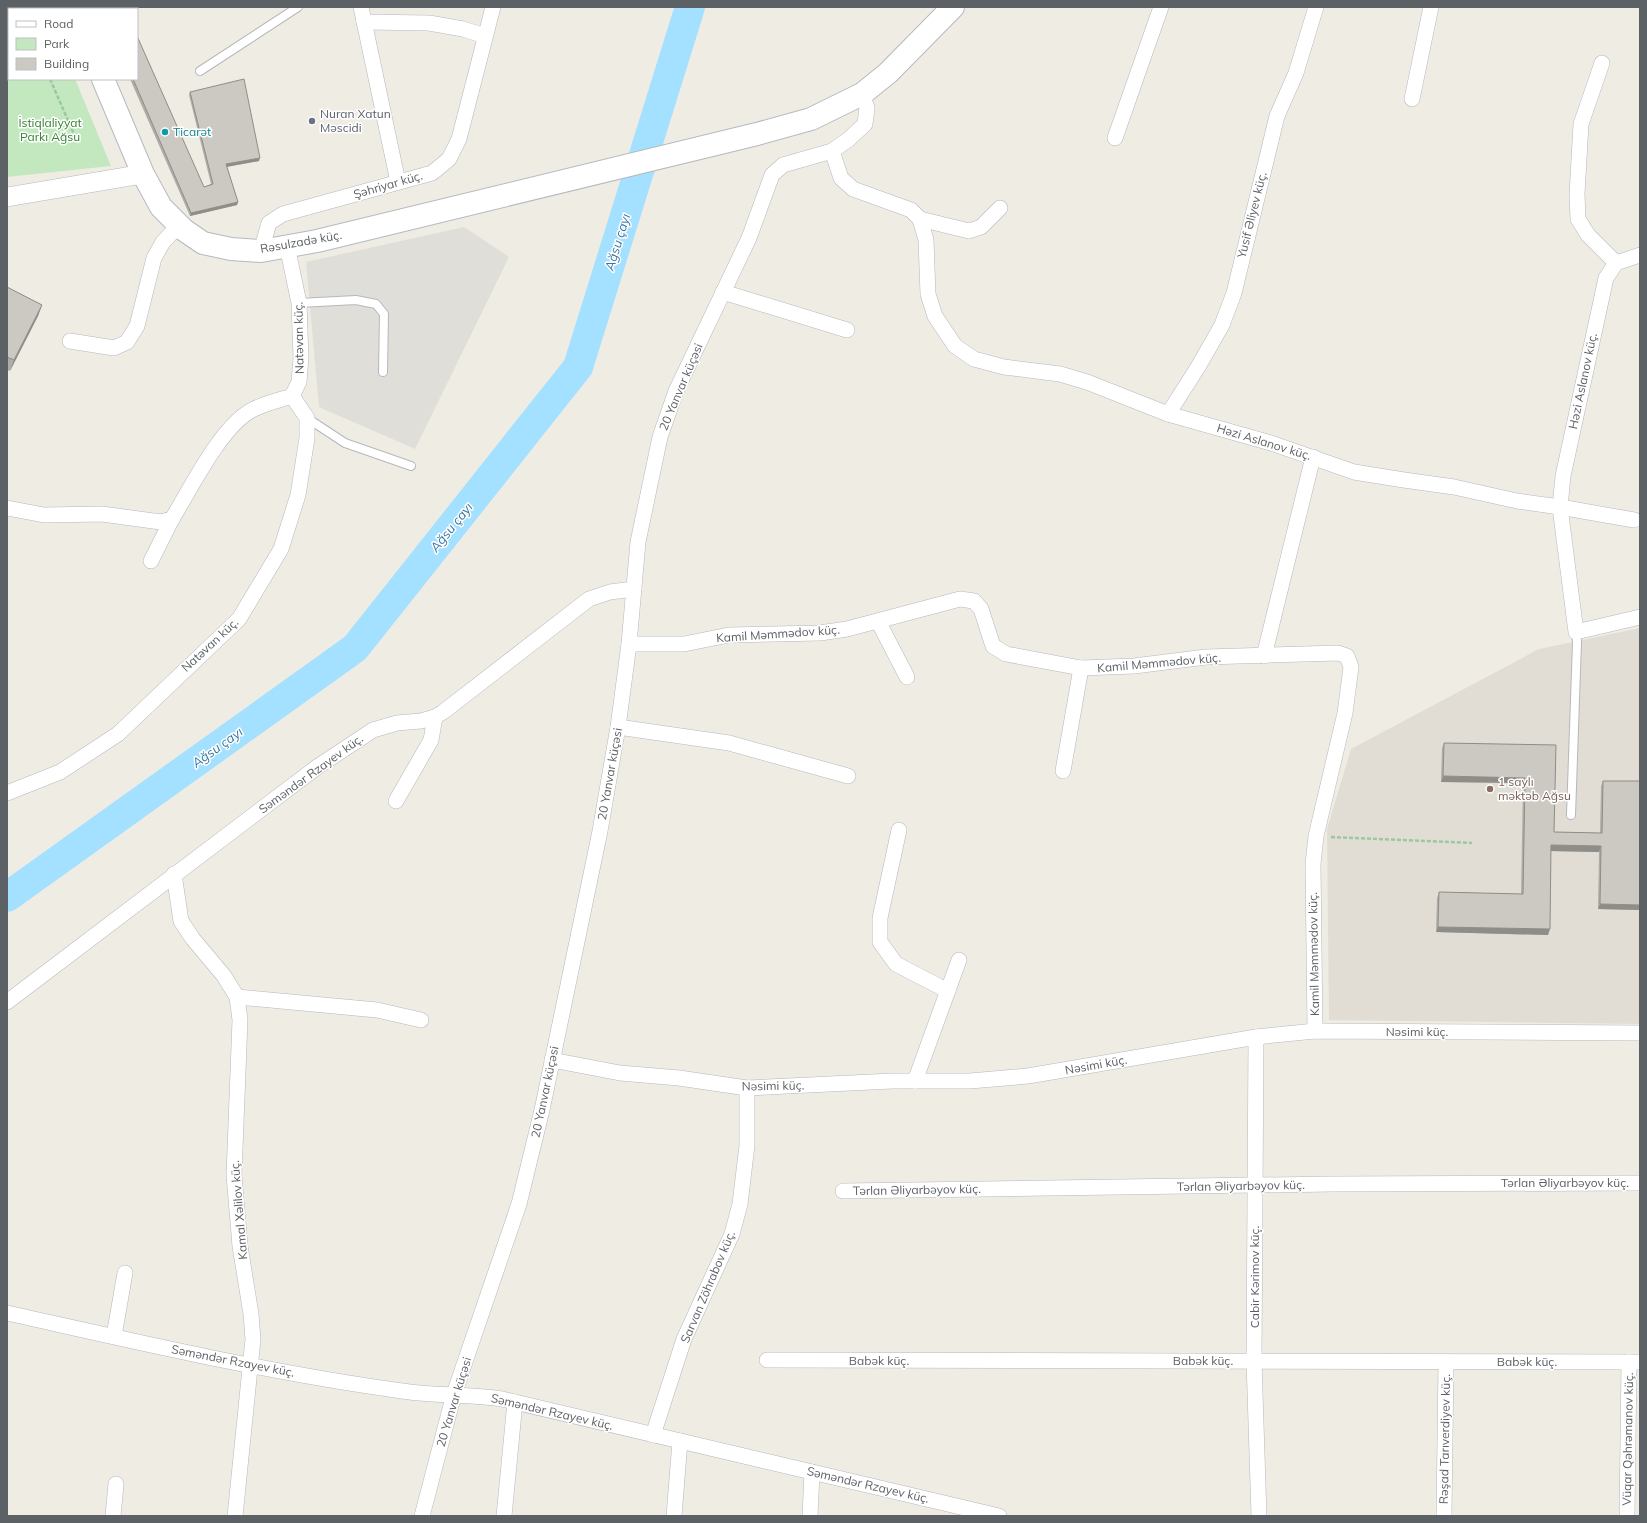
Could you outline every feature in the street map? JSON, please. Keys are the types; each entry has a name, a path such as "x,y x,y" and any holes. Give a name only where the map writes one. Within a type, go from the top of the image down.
{"main road":[{"name":"Rəsulzadə küç.","path":"103,80 142,174 161,207 184,230 204,243 231,249 261,251 317,241 757,134 811,119 862,94 888,73 951,8"}],"street":[{"path":"361,7 398,182"},
{"name":"Şəhriyar küç.","path":"261,251 269,223 283,214 432,173 449,158 459,139 492,7"},
{"path":"1115,138 1161,7"},
{"name":"Yusif Əliyev küç.","path":"1168,414 1198,367 1222,325 1234,293 1277,116 1296,73 1316,7"},
{"path":"1412,99 1431,7"},
{"path":"364,22 430,23 463,29 485,36"},
{"path":"1602,63 1581,124 1577,194 1578,219 1588,235 1616,263 1640,255"},
{"name":"20 Yanvar küçəsi","path":"422,1516 454,1394 519,1204 542,1110 598,838 618,727 629,644 638,542 660,437 676,391 749,238 772,175 783,165 832,151 850,139 865,124 866,108 862,94"},
{"path":"832,151 841,178 853,189 911,210 920,219 969,231 981,227 1000,208"},
{"path":"7,197 142,174"},
{"name":"Həzi Aslanov küç.","path":"920,219 926,240 928,294 935,316 955,346 974,360 1004,367 1060,374 1087,382 1168,414 1271,443 1354,472 1454,486 1517,501 1560,507 1563,476 1606,278 1616,263"},
{"path":"70,341 114,348 127,342 137,326 154,258 163,242 179,225"},
{"name":"Natəvan küç.","path":"287,246 299,303 301,358 299,382 292,396"},
{"path":"723,292 847,330"},
{"path":"151,561 172,519 213,451 230,428 254,409 292,396 307,418"},
{"name":"Natəvan küç.","path":"7,793 60,772 118,734 239,619 281,549 298,495 307,438 307,418"},
{"path":"1264,656 1313,457"},
{"path":"1634,520 1560,507 1576,632 1640,617"},
{"path":"7,508 44,515 102,514 161,522 172,519"},
{"name":"Səməndər Rzayev küç.","path":"7,1002 317,767 373,730 397,723 421,721 435,717 589,599 610,592 634,589"},
{"name":"Kamil Məmmədov küç.","path":"629,644 684,644 729,635 820,634 847,629 960,599 974,601 981,609 993,646 1006,654 1081,668 1127,666 1206,657 1338,653 1348,656 1351,667 1344,713 1316,836 1313,864 1315,1031"},
{"path":"878,621 907,677"},
{"path":"1063,771 1081,668"},
{"path":"396,801 430,740 435,717"},
{"path":"618,727 729,743 848,776"},
{"path":"899,830 880,918 880,942 896,964 948,991"},
{"name":"Kamal Xəlilov küç.","path":"174,874 181,921 193,939 224,976 237,997 240,1020 234,1175 240,1246 251,1314 253,1339 235,1516"},
{"path":"916,1081 959,960"},
{"path":"237,997 377,1010 421,1020"},
{"name":"Nəsimi küç.","path":"552,1060 620,1073 679,1078 747,1088 916,1081 970,1081 1028,1076 1256,1037 1315,1031 1640,1033"},
{"name":"Cabir Kərimov küç.","path":"1256,1037 1254,1361 1259,1516"},
{"name":"Sarvan Zöhrabov küç.","path":"653,1435 684,1339 732,1234 740,1204 747,1145 747,1088"},
{"name":"Tərlan Əliyarbəyov küç.","path":"843,1191 1640,1183"},
{"path":"114,1336 126,1273"},
{"name":"Səməndər Rzayev küç.","path":"7,1313 251,1365 403,1391 481,1396 515,1402 812,1472 956,1511 999,1516"},
{"name":"Babək küç.","path":"767,1360 1634,1362"},
{"name":"Rəşad Tarıverdiyev küç.","path":"1444,1516 1446,1362"},
{"name":"Vüqar Qəhrəmanov küç.","path":"1627,1516 1634,1362"},
{"path":"504,1516 515,1402"},
{"path":"674,1516 680,1441"},
{"path":"810,1516 812,1472"},
{"path":"113,1516 116,1484"}],"lane":[{"path":"200,71 298,7"},
{"path":"299,303 356,300 376,304 384,314 383,372"},
{"path":"307,418 345,443 411,466"},
{"path":"1571,815 1577,642 1576,632"}],"path":[{"path":"50,80 74,134"},
{"path":"1316,836 1472,843"}],"shaded area":[{"path":"464,227 509,257 415,449 319,407 306,262"},
{"name":"1 saylı məktəb Ağsu","path":"1640,628 1640,1024 1329,1020 1327,829 1351,749 1539,649"}],"green space":[{"name":"İstiqlaliyyat Parkı Ağsu","path":"7,7 46,7 8,8 8,80 75,80 111,166 7,177"}],"building":[{"path":"101,7 124,8 102,8"},
{"path":"138,38 204,187 213,184 190,92 244,79 260,158 226,164 238,202 191,213 133,80 138,80"},
{"path":"7,287 42,305 14,360 7,357"},
{"path":"1444,743 1556,745 1554,832 1602,833 1603,781 1640,781 1640,905 1600,904 1601,846 1551,845 1550,929 1438,927 1439,892 1523,894 1525,778 1443,776"}],"waterway":[{"name":"Ağsu çayı","path":"7,897 355,648 578,367 690,7"}],"place":[{"name":"Nuran Xatun Məscidi","path":"312,121"},
{"name":"Ticarət","path":"165,132"},
{"name":"1 saylı məktəb Ağsu","path":"1490,789"}]}
